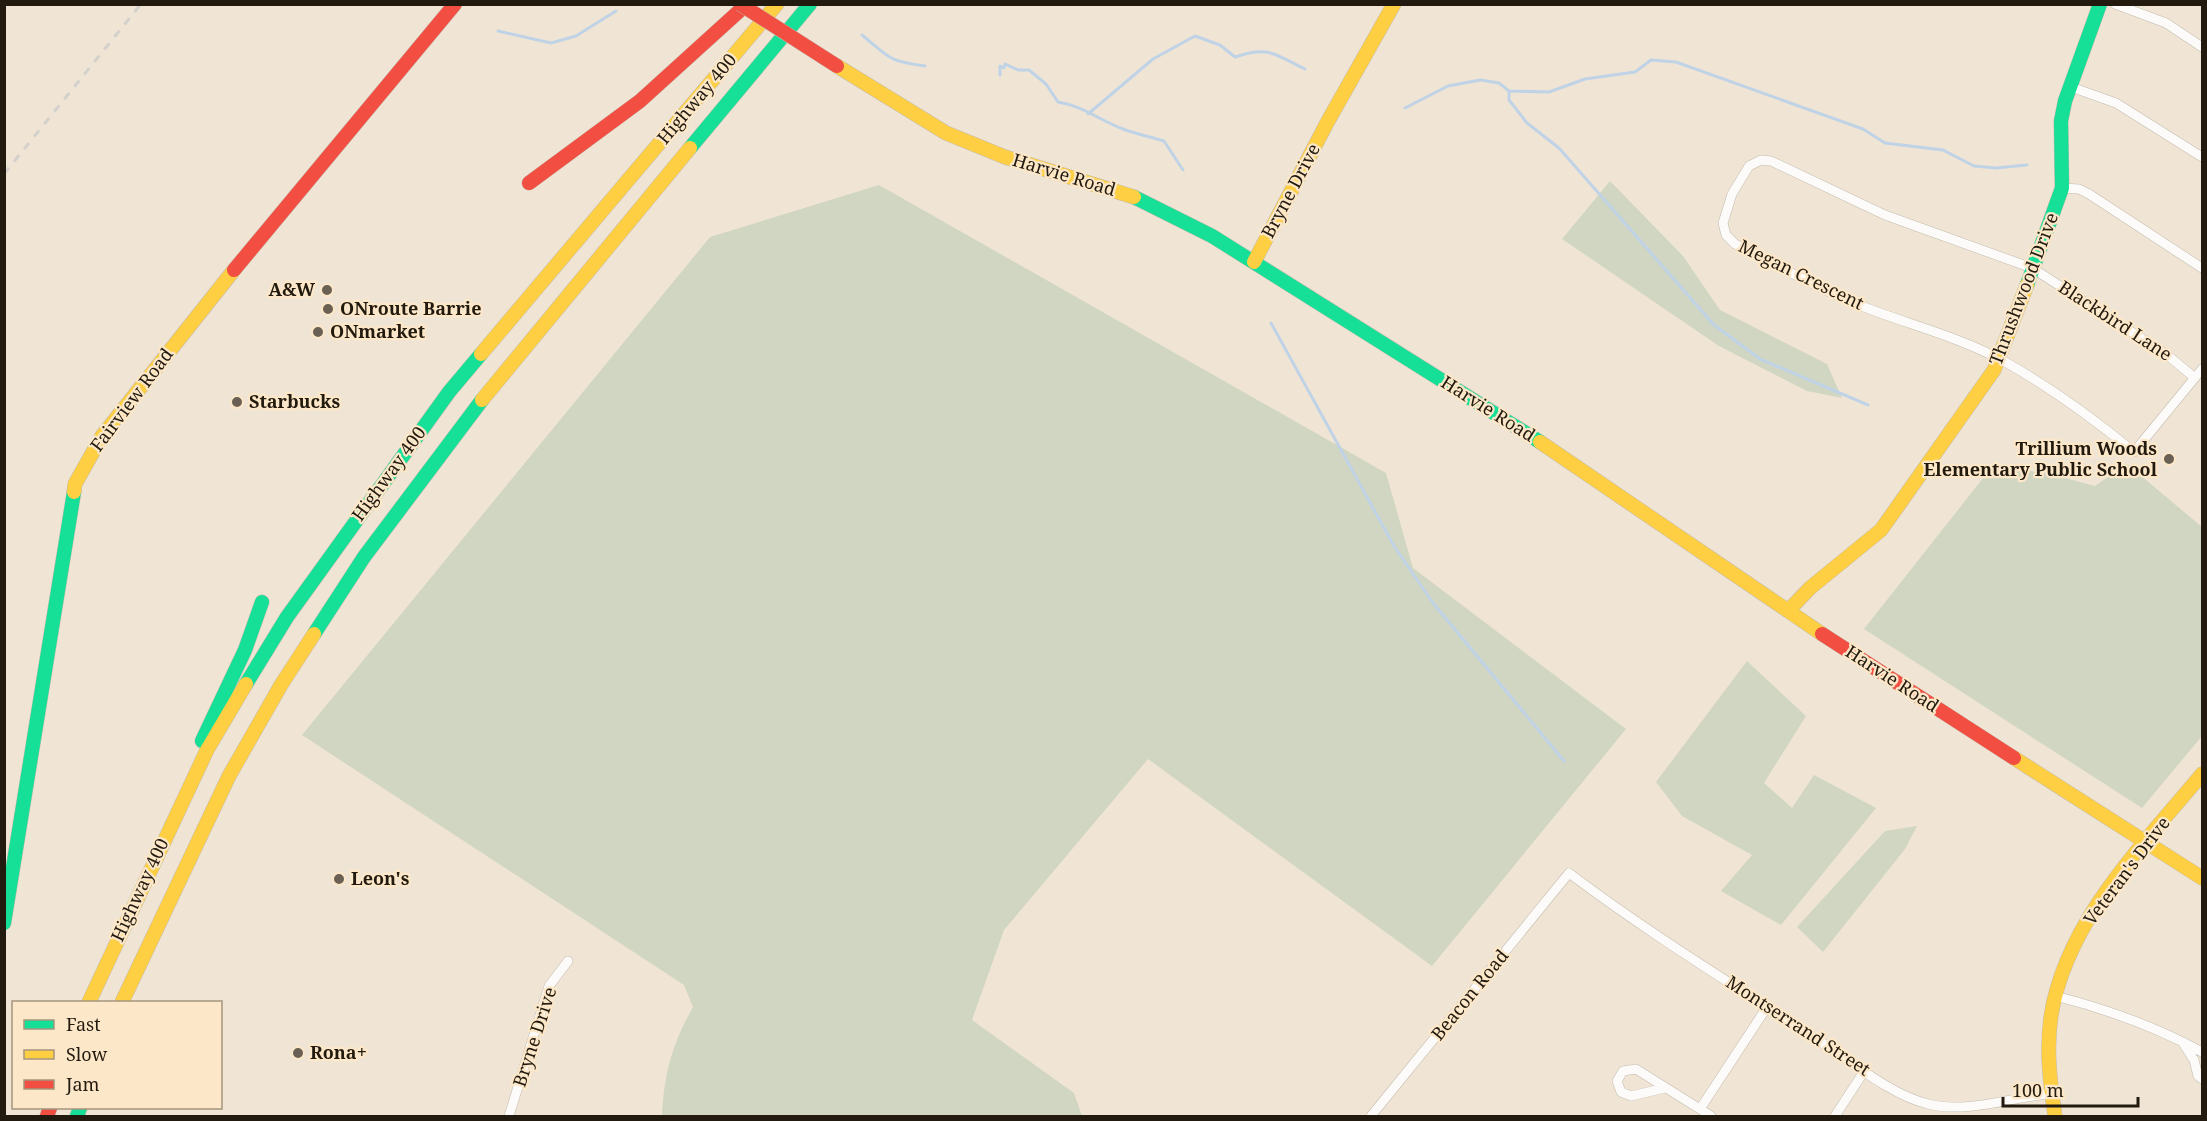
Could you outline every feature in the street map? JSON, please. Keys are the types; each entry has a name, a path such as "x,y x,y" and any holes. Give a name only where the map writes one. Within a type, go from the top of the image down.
{"main road":[{"name":"Fairview Road","path":"4,923 75,484 102,436 138,390 240,262 455,4"},
{"name":"Harvie Road","path":"740,4 946,133 1005,157 1138,198 1177,216 1254,262 1554,451 1788,611 2202,878"},
{"path":"528,183 640,101 747,4"},
{"name":"Highway 400","path":"89,1001 207,750 287,617 448,392 777,4"},
{"name":"Highway 400","path":"122,1001 229,776 281,685 364,557 469,415 810,4"},
{"name":"Bryne Drive","path":"1254,262 1328,121 1394,4"},
{"name":"Thrushwood Drive","path":"1788,611 1801,595 1857,553 1881,530 1999,359 2062,188 2061,120 2100,4"},
{"path":"178,809 192,761 245,650 262,602"},
{"name":"Veteran's Drive","path":"2055,1116 2050,1094 2047,1052 2055,996 2069,954 2092,913 2202,774"}],"street":[{"path":"2115,4 2166,24 2202,47"},
{"path":"2071,87 2116,102 2202,157"},
{"name":"Megan Crescent","path":"2032,268 1885,215 1771,161 1761,160 1749,166 1724,214 1723,228 1735,244 1849,301 1927,331 1957,339 1999,359 2070,403 2134,452 2195,378"},
{"path":"2062,188 2079,189 2089,194 2202,268"},
{"name":"Blackbird Lane","path":"2032,268 2166,354 2195,378"},
{"path":"2195,378 2202,369"},
{"name":"Montserrand Street","path":"1569,873 1609,903 1894,1089 1930,1105 1968,1106 2050,1094"},
{"name":"Beacon Road","path":"1371,1116 1569,873"},
{"name":"Bryne Drive","path":"509,1116 549,986 568,961"},
{"path":"2055,996 2103,1009 2182,1041 2202,1052"},
{"path":"1700,1109 1767,1007"},
{"path":"2182,1041 2194,1060 2198,1076 2202,1079"},
{"path":"1665,1088 1631,1096 1621,1092 1617,1081 1623,1071 1636,1070 1711,1116"},
{"path":"1835,1116 1865,1071"}],"green space":[{"path":"1610,181 1683,256 1720,310 1827,364 1842,398 1807,391 1719,346 1562,239"},
{"path":"879,185 1386,473 1413,568 1626,729 1432,966 1148,759 1004,930 972,1020 1074,1093 1082,1116 662,1116 670,1060 693,1007 684,985 302,735 710,237"},
{"path":"2127,464 2202,527 2202,736 2142,808 1864,629 1991,468 2042,472 2095,486"},
{"path":"1747,661 1806,716 1764,783 1792,808 1814,775 1876,808 1781,925 1721,891 1752,855 1682,816 1656,782"},
{"path":"1917,826 1905,849 1823,952 1797,927 1885,831"}],"waterway":[{"path":"498,31 551,43 576,36 616,11"},
{"path":"862,35 884,54 896,60 925,66"},
{"path":"1088,114 1153,59 1195,36 1220,45 1235,57 1256,52 1272,53 1305,69"},
{"path":"1405,108 1448,86 1480,80 1499,83 1509,91 1549,92 1585,79 1635,72 1651,60 1676,62 1863,129 1885,143 1943,150 1974,166 1996,168 2027,165"},
{"path":"1000,75 1000,66 1004,68 1005,64 1018,70 1029,70 1046,84 1058,102 1075,107 1123,129 1164,141 1183,170"},
{"path":"1509,91 1509,100 1527,123 1559,148 1714,325 1760,359 1868,405"},
{"path":"1271,323 1394,546 1433,603 1564,761"}],"railway":[{"path":"4,174 141,4"}],"traffic: fast":[{"path":"690,148 810,4"},
{"path":"2027,285 2062,188 2061,121 2065,101 2100,4"},
{"path":"1134,197 1212,236 1540,442"},
{"path":"246,684 287,617 449,392 481,354"},
{"path":"314,634 364,557 482,400"},
{"path":"4,923 74,492"},
{"path":"202,741 245,650 262,602"},
{"path":"77,1116 80,1109"}],"traffic: slow":[{"path":"481,354 777,4"},
{"path":"1254,262 1328,121 1394,4"},
{"path":"837,66 946,133 1005,157 1134,197"},
{"path":"482,400 690,148"},
{"path":"74,492 75,484 102,436 234,270"},
{"path":"1788,611 1810,588 1881,530 1994,370 2027,285"},
{"path":"1540,442 1822,634"},
{"path":"122,1001 229,776 281,685 314,634"},
{"path":"89,1001 207,750 246,684"},
{"path":"2014,758 2202,878"},
{"path":"2055,1116 2049,1066 2051,1016 2059,981 2073,948 2090,916 2110,886 2202,774"}],"traffic: jam":[{"path":"234,270 455,4"},
{"path":"740,4 837,66"},
{"path":"529,183 640,101 747,4"},
{"path":"1822,634 2014,758"},
{"path":"47,1116 50,1109"}],"place":[{"name":"A&W","path":"327,290"},
{"name":"ONroute Barrie","path":"328,309"},
{"name":"ONmarket","path":"318,332"},
{"name":"Starbucks","path":"237,402"},
{"name":"Trillium Woods Elementary Public School","path":"2169,459"},
{"name":"Leon's","path":"339,879"},
{"name":"Rona+","path":"298,1053"}]}
